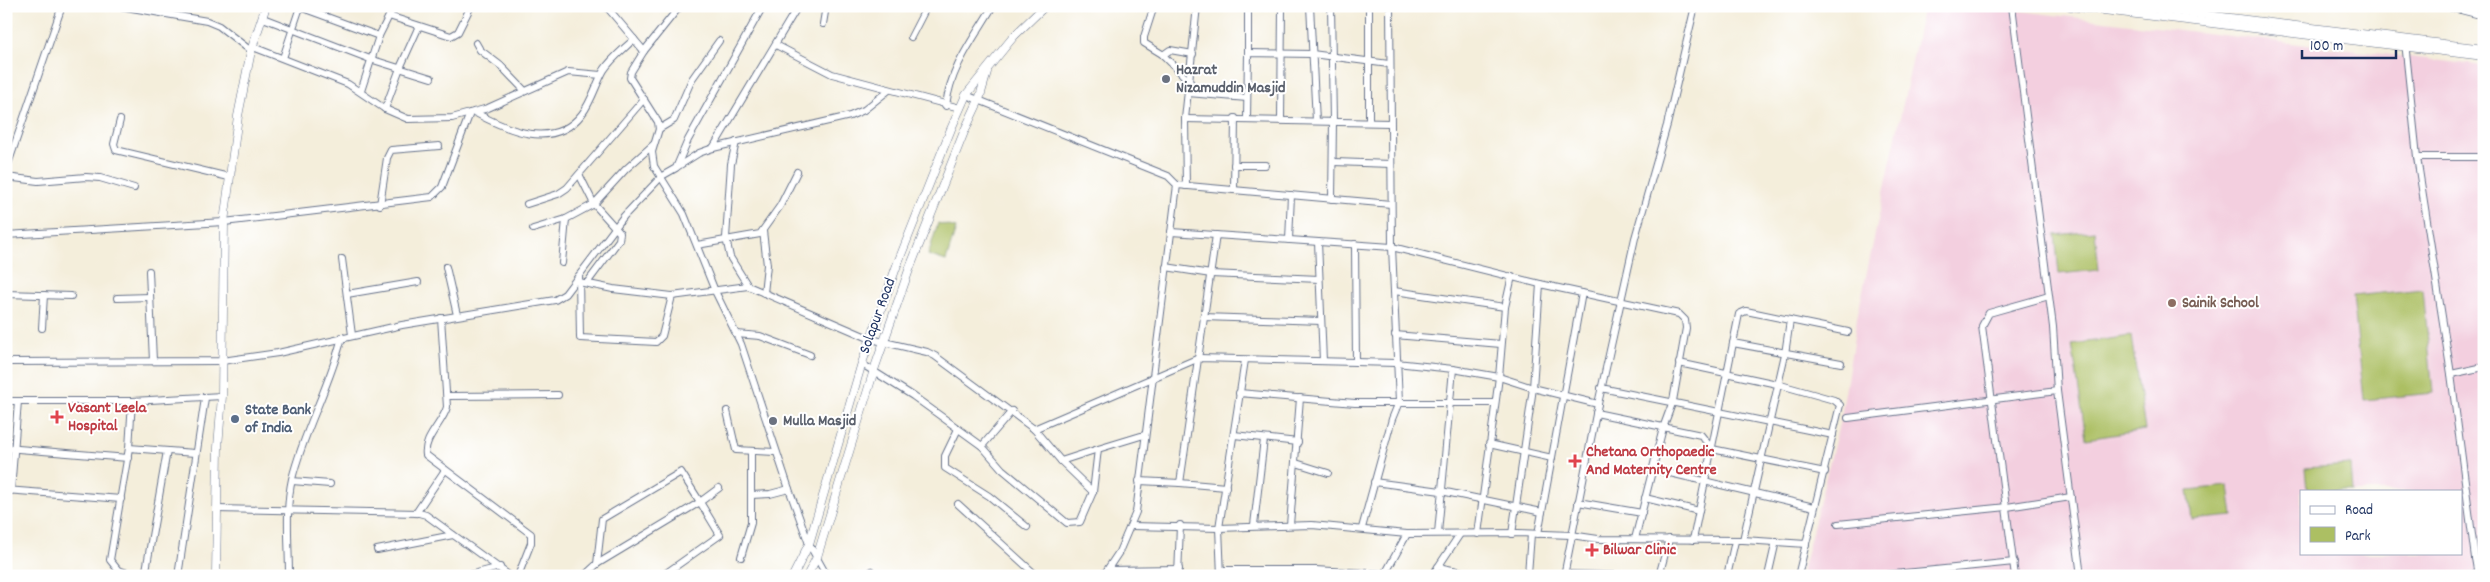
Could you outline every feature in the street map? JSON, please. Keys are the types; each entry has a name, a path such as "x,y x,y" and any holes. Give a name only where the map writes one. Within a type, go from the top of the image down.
{"main road":[{"path":"216,576 222,396 224,222 229,177 252,49 266,6"},
{"name":"Solapur Road","path":"793,576 809,544 862,364 897,265 960,108 966,95 1014,36 1045,6"},
{"path":"2070,6 2484,49"},
{"path":"2133,6 2405,42 2484,56"},
{"name":"Solapur Road","path":"808,576 817,557 874,370 909,270 964,132 980,100 987,70"}],"street":[{"path":"6,170 62,6"},
{"path":"120,6 207,22 219,26 252,49 326,74 361,91 385,109 408,119 452,118 472,113 568,72 601,75"},
{"path":"361,91 370,59 394,6"},
{"path":"389,16 446,34 454,34 458,32 471,6"},
{"path":"606,6 644,51"},
{"path":"680,6 644,51 631,72 630,78 651,109 659,129 652,152 654,166 684,214 736,334 775,452 809,544 827,576"},
{"path":"676,168 688,140 763,6"},
{"path":"713,148 798,6"},
{"path":"823,24 826,6"},
{"path":"911,37 927,6"},
{"path":"946,106 948,92 956,68 993,6"},
{"path":"1154,6 1143,40 1146,45 1163,55 1190,82"},
{"path":"1186,186 1186,119 1197,6"},
{"path":"1247,119 1248,6"},
{"path":"1281,120 1282,6"},
{"path":"1310,6 1316,121"},
{"path":"1331,6 1334,162 1332,199"},
{"path":"1369,6 1369,122"},
{"path":"1362,528 1399,402 1391,204 1390,6"},
{"path":"1641,576 1564,575 1596,413 1621,301 1695,6"},
{"path":"2012,6 2049,296 2058,391 2081,576"},
{"path":"2445,6 2484,16"},
{"path":"283,58 299,7 379,36"},
{"path":"262,18 370,59 431,78"},
{"path":"385,109 400,68 419,26"},
{"path":"472,113 497,125 526,134 546,135 561,130 572,124 582,114 609,63 634,39"},
{"path":"659,129 674,120 692,79 719,41"},
{"path":"2405,42 2418,157 2451,374 2464,498 2478,576"},
{"path":"476,44 480,50 501,66 525,91"},
{"path":"776,45 832,74 946,106 960,108"},
{"path":"1163,55 1170,50 1193,54"},
{"path":"1248,53 1312,54 1389,64"},
{"path":"672,296 662,336 656,342 580,338 582,281 616,226 662,176 699,153 713,148 780,134 850,116 864,110 889,90"},
{"path":"1188,93 1247,98"},
{"path":"966,95 1168,176 1177,185 1391,204"},
{"path":"527,204 558,194 580,176 644,99"},
{"path":"6,235 224,222 380,205 436,194 452,162 472,113"},
{"path":"1186,119 1235,118 1390,123"},
{"path":"1234,190 1235,118"},
{"path":"120,120 114,144 116,150 229,177"},
{"path":"736,142 731,164 726,238 730,257 748,286"},
{"path":"533,229 566,219 594,204 626,169 655,144"},
{"path":"380,205 387,158 391,150 439,146"},
{"path":"2418,157 2484,156"},
{"path":"1334,162 1391,164"},
{"path":"1234,165 1265,165"},
{"path":"697,245 726,238 756,236 763,230 780,206 797,172"},
{"path":"6,362 222,361 278,353 352,334 555,300 582,281 619,240 620,232 594,204 580,176"},
{"path":"6,177 38,181 93,177 111,180 134,188"},
{"path":"1103,576 1131,526 1136,512 1151,378 1177,185"},
{"path":"1289,240 1291,195"},
{"path":"562,263 566,219"},
{"path":"763,230 767,265 764,293"},
{"path":"1171,232 1392,247 1540,284 1679,314 1685,320 1686,328 1673,401 1663,428 1635,539"},
{"path":"1180,483 1216,235"},
{"path":"1318,242 1323,361"},
{"path":"1355,244 1356,362"},
{"path":"342,259 352,334"},
{"path":"446,267 458,315"},
{"path":"1166,267 1211,274 1319,279"},
{"path":"149,272 153,361"},
{"path":"1478,534 1499,377 1504,307 1512,276"},
{"path":"582,281 672,296 748,286 871,340 917,349 935,356 1034,428 1061,461 1093,492"},
{"path":"347,294 418,282"},
{"path":"1512,534 1533,388 1540,284"},
{"path":"1394,291 1504,307"},
{"path":"1438,567 1467,574 1528,575 1535,534 1542,512 1582,292"},
{"path":"6,294 71,296"},
{"path":"42,328 44,295"},
{"path":"2015,576 1982,326 1984,318 1989,313 2049,296"},
{"path":"117,298 150,298"},
{"path":"1693,540 1739,314 1742,311 1848,332"},
{"path":"1203,317 1321,321"},
{"path":"442,318 448,396 445,415 426,444 425,450 429,459 531,534 531,543 518,576"},
{"path":"1743,540 1785,354 1790,320"},
{"path":"736,334 760,336 810,355"},
{"path":"1395,335 1501,344"},
{"path":"289,576 288,512 292,481 322,393 335,365 342,337"},
{"path":"1733,343 1840,363"},
{"path":"1034,428 1199,358 1396,363 1453,369 1499,377 1533,388 1598,404"},
{"path":"1245,360 1219,528 1221,573 1384,575 1407,534"},
{"path":"1679,363 1777,384 1837,402 1840,405 1798,576"},
{"path":"862,364 874,370 982,446 1002,469 1068,523 1080,522 1093,492 1098,449"},
{"path":"2451,374 2484,366"},
{"path":"1438,533 1453,369"},
{"path":"1602,388 1833,435"},
{"path":"1848,418 2058,391"},
{"path":"1239,393 1355,403 1495,403"},
{"path":"448,396 558,395"},
{"path":"6,401 132,401 222,396"},
{"path":"178,576 204,398"},
{"path":"1290,525 1300,398"},
{"path":"18,401 8,491 121,499"},
{"path":"132,401 128,458 110,560 118,570 137,576"},
{"path":"727,411 736,450 775,452"},
{"path":"982,446 1012,412"},
{"path":"1596,413 1700,435 1712,449 1825,472"},
{"path":"958,429 945,456 944,468 988,496 1027,527"},
{"path":"1061,461 1144,435"},
{"path":"1234,435 1298,442"},
{"path":"1254,525 1264,439"},
{"path":"1489,444 1552,458"},
{"path":"6,448 128,458"},
{"path":"129,448 195,453"},
{"path":"145,576 167,451"},
{"path":"741,557 751,523 751,451"},
{"path":"1296,463 1328,472"},
{"path":"1653,469 1814,507"},
{"path":"416,513 445,470"},
{"path":"584,576 593,574 598,564 602,519 682,472 720,535 662,576"},
{"path":"292,481 330,484"},
{"path":"1139,481 1226,487"},
{"path":"1374,482 1482,498 1542,512"},
{"path":"598,564 700,502 719,488"},
{"path":"751,495 770,494 789,489"},
{"path":"1838,524 2007,507 2071,497"},
{"path":"1645,498 1699,511"},
{"path":"1578,502 1642,513"},
{"path":"958,504 1037,576"},
{"path":"217,509 288,512 416,513 426,516 500,567 510,576"},
{"path":"1131,526 1180,525 1219,528 1254,525 1290,525 1362,528 1407,534 1535,534 1571,535 1598,539 1743,540 1806,544"},
{"path":"1108,570 1178,572 1180,525"},
{"path":"1432,576 1460,534"},
{"path":"377,550 453,535"},
{"path":"1659,576 1670,539"},
{"path":"1727,576 1735,541"},
{"path":"1768,576 1776,541"},
{"path":"2475,558 2484,562"},
{"path":"1875,576 2014,562"},
{"path":"465,576 500,567"}],"shaded area":[{"name":"Sainik School","path":"1924,6 1979,6 2484,66 2484,576 1801,576 1841,417 1857,318"}],"green space":[{"path":"938,223 956,228 946,261 928,255"},
{"path":"2095,231 2099,270 2059,274 2055,235"},
{"path":"2423,289 2433,393 2364,400 2353,296"},
{"path":"2131,336 2145,430 2086,439 2072,344"},
{"path":"2350,465 2352,490 2307,490 2305,468"},
{"path":"2229,486 2233,516 2192,520 2188,490"}],"place":[{"name":"Hazrat Nizamuddin Masjid","path":"1166,79"},
{"name":"Sainik School","path":"2172,303"},
{"name":"Vasant Leela Hospital","path":"57,417"},
{"name":"State Bank of India","path":"235,419"},
{"name":"Mulla Masjid","path":"773,421"},
{"name":"Chetana Orthopaedic And Maternity Centre","path":"1575,461"},
{"name":"Bilwar Clinic","path":"1592,550"}]}
